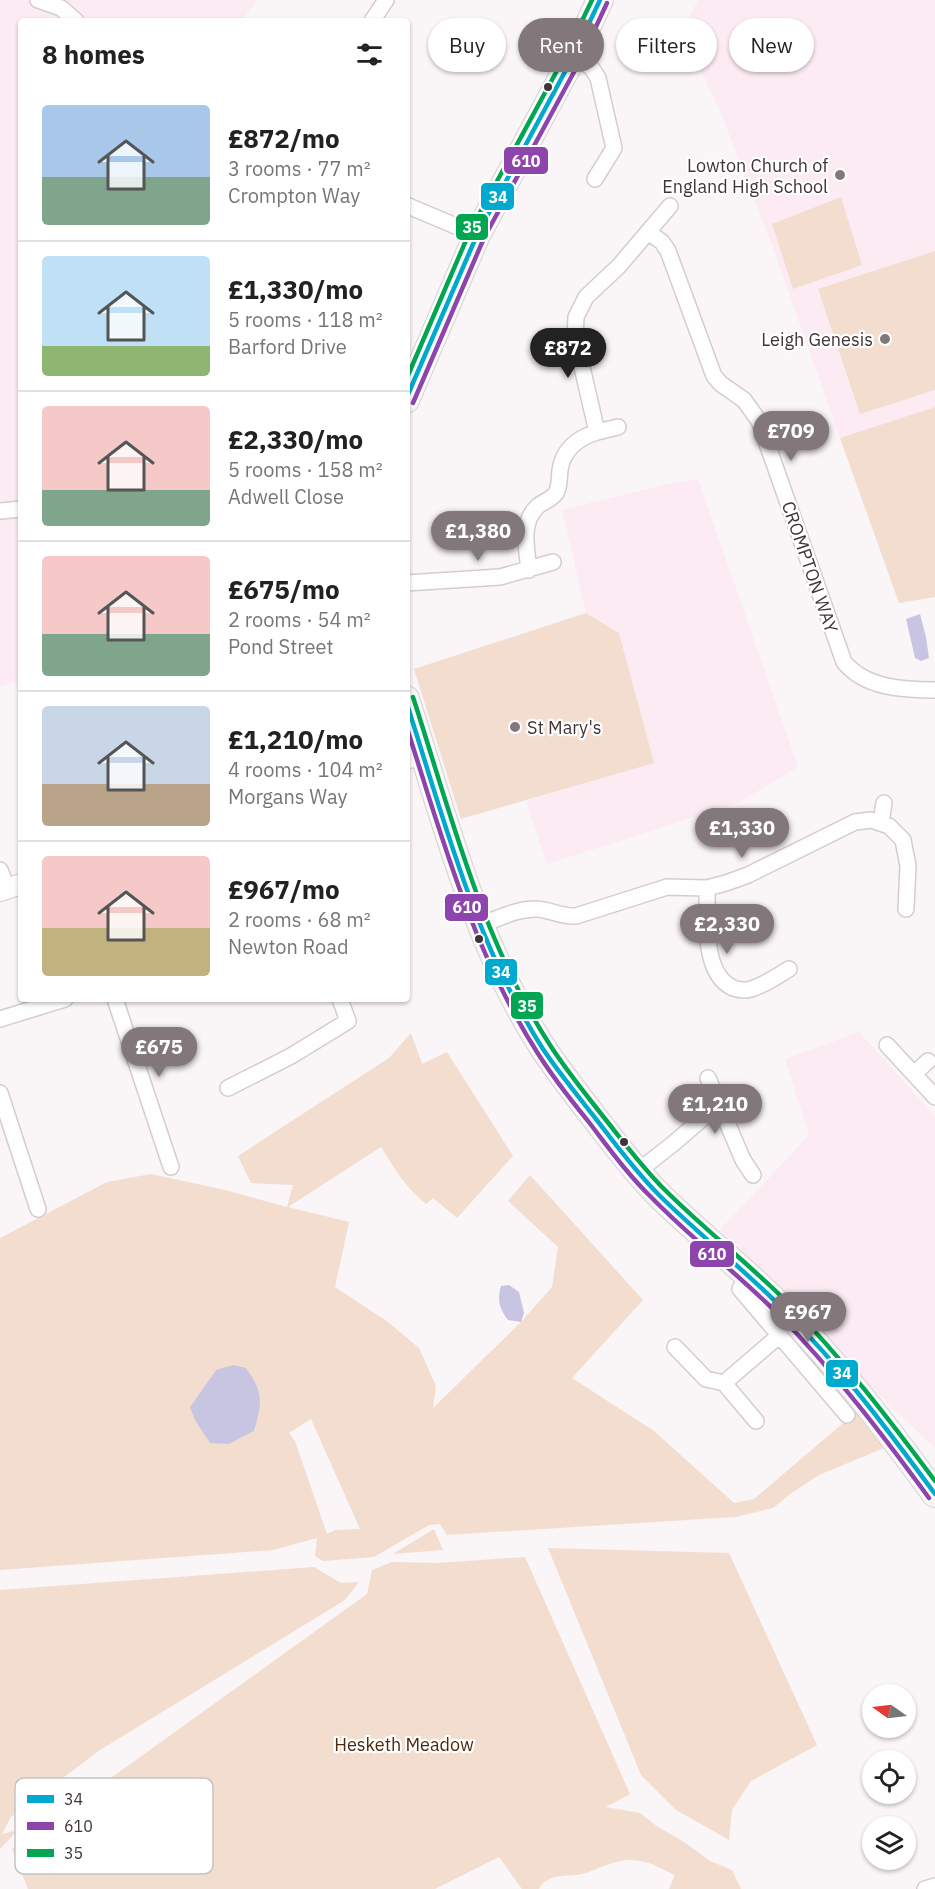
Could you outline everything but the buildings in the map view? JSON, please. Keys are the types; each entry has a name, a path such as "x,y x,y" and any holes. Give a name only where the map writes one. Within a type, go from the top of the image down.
{"main road":[{"path":"591,18 600,0"},
{"path":"410,386 477,235 565,72"},
{"path":"410,724 415,756 496,964 518,1007 544,1049 637,1172 659,1195 786,1311 933,1485"}],"street":[{"path":"38,0 65,4 74,18"},
{"path":"374,18 386,0"},
{"path":"594,72 598,78 614,148 595,180"},
{"path":"597,432 576,337 576,317 586,297 619,266 670,206"},
{"path":"410,207 477,235"},
{"name":"CROMPTON WAY","path":"648,232 662,242 668,251 714,376 721,384 744,400 759,421 844,662 852,672 871,683 918,690 935,690"},
{"path":"529,570 527,524 536,508 555,494 559,487 563,457 582,437 618,427"},
{"path":"0,511 18,509"},
{"path":"410,583 501,577 553,562"},
{"path":"881,822 884,802"},
{"path":"480,925 520,911 534,909 576,916 667,887 707,888 748,874 855,822 871,820 889,826 903,840 908,867 906,909"},
{"path":"707,888 709,948 713,967 724,982 736,990 751,989 789,969"},
{"path":"0,1019 55,1002"},
{"path":"116,1002 171,1167"},
{"path":"228,1088 291,1056 348,1022 341,1002"},
{"path":"887,1045 935,1097"},
{"path":"915,1073 928,1061"},
{"path":"708,1078 743,1160 753,1175"},
{"path":"0,1093 38,1209"},
{"path":"637,1172 720,1104"},
{"path":"748,1274 740,1288 847,1415"},
{"path":"724,1383 780,1335"},
{"path":"675,1347 706,1379 724,1383 756,1421"},
{"path":"925,1889 935,1886"}],"shaded area":[{"path":"0,0 256,0 244,18 18,18 18,682 0,686"},
{"name":"Lowton Church of England High School","path":"698,0 935,0 935,407 840,438 772,245 718,106 701,72 717,72 717,18 690,18"},
{"path":"698,479 798,767 738,803 547,864 526,801 653,762 619,633 586,613 562,510 667,484"},
{"path":"859,1032 935,1116 935,1448 803,1322 720,1230 809,1135 785,1059"}],"green space":[{"path":"841,197 862,265 793,289 772,224"},
{"name":"Leigh Genesis","path":"935,251 935,390 860,414 818,289"},
{"path":"935,407 935,597 899,603 840,438"},
{"path":"586,613 619,633 654,763 461,819 414,669"},
{"path":"411,1033 422,1064 447,1052 513,1156 457,1218 433,1198 426,1204 418,1197 381,1147 288,1207 349,1222 335,1287 388,1322 419,1348 436,1386 433,1408 521,1322 552,1287 558,1247 508,1201 530,1175 643,1300 572,1378 654,1431 734,1503 754,1499 856,1412 884,1448 819,1475 773,1508 735,1517 447,1535 440,1524 429,1525 374,1557 323,1561 315,1556 317,1538 273,1550 0,1570 0,1238 107,1182 151,1174 225,1190 287,1207 293,1185 251,1183 238,1156 389,1058","holes":["246,1368 252,1376 259,1398 254,1431 229,1444 190,1407 216,1370","311,1419 360,1529 335,1530 327,1534 295,1441 289,1433"]},
{"path":"434,1529 443,1550 393,1554"},
{"path":"548,1548 729,1553 817,1745 751,1781 732,1810 729,1840 676,1810 641,1775"},
{"name":"Hesketh Meadow","path":"525,1557 630,1794 606,1807 640,1813 710,1861 732,1870 741,1889 669,1889 675,1875 649,1863 626,1860 586,1873 554,1877 543,1883 539,1889 522,1889 499,1857 435,1889 28,1889 22,1874 213,1874 213,1778 111,1778 367,1594 372,1570 392,1562 436,1563"},
{"path":"314,1567 341,1583 359,1582 345,1600 100,1750 63,1778 15,1778 15,1814 2,1834 15,1831 15,1833 0,1849 0,1590"}],"water":[{"path":"920,614 929,658 921,661 915,658 906,619"},
{"path":"509,1285 519,1292 524,1313 521,1322 508,1320 501,1308 499,1296 501,1286"},
{"path":"233,1365 246,1368 259,1391 260,1406 254,1431 229,1444 210,1443 195,1420 190,1407 216,1370"}],"transit line":[{"name":"35","path":"410,371 470,231 566,54 592,0"},
{"name":"34","path":"410,390 477,235 573,57 600,0"},
{"name":"610","path":"413,403 484,238 580,61 607,3"},
{"name":"35","path":"413,697 455,831 487,920 526,1005 556,1054 624,1143 656,1180 679,1204 773,1288 827,1345 883,1412 935,1481"},
{"name":"34","path":"410,714 463,880 480,923 498,966 543,1049 641,1176 673,1209 769,1295 825,1353 935,1494"},
{"name":"610","path":"410,738 446,851 477,934 514,1014 543,1061 561,1087 643,1189 763,1299 819,1358 929,1498"}],"place":[{"name":"Lowton Church of England High School","path":"840,175"},
{"name":"Leigh Genesis","path":"885,339"},
{"name":"St Mary's","path":"515,727"}]}
